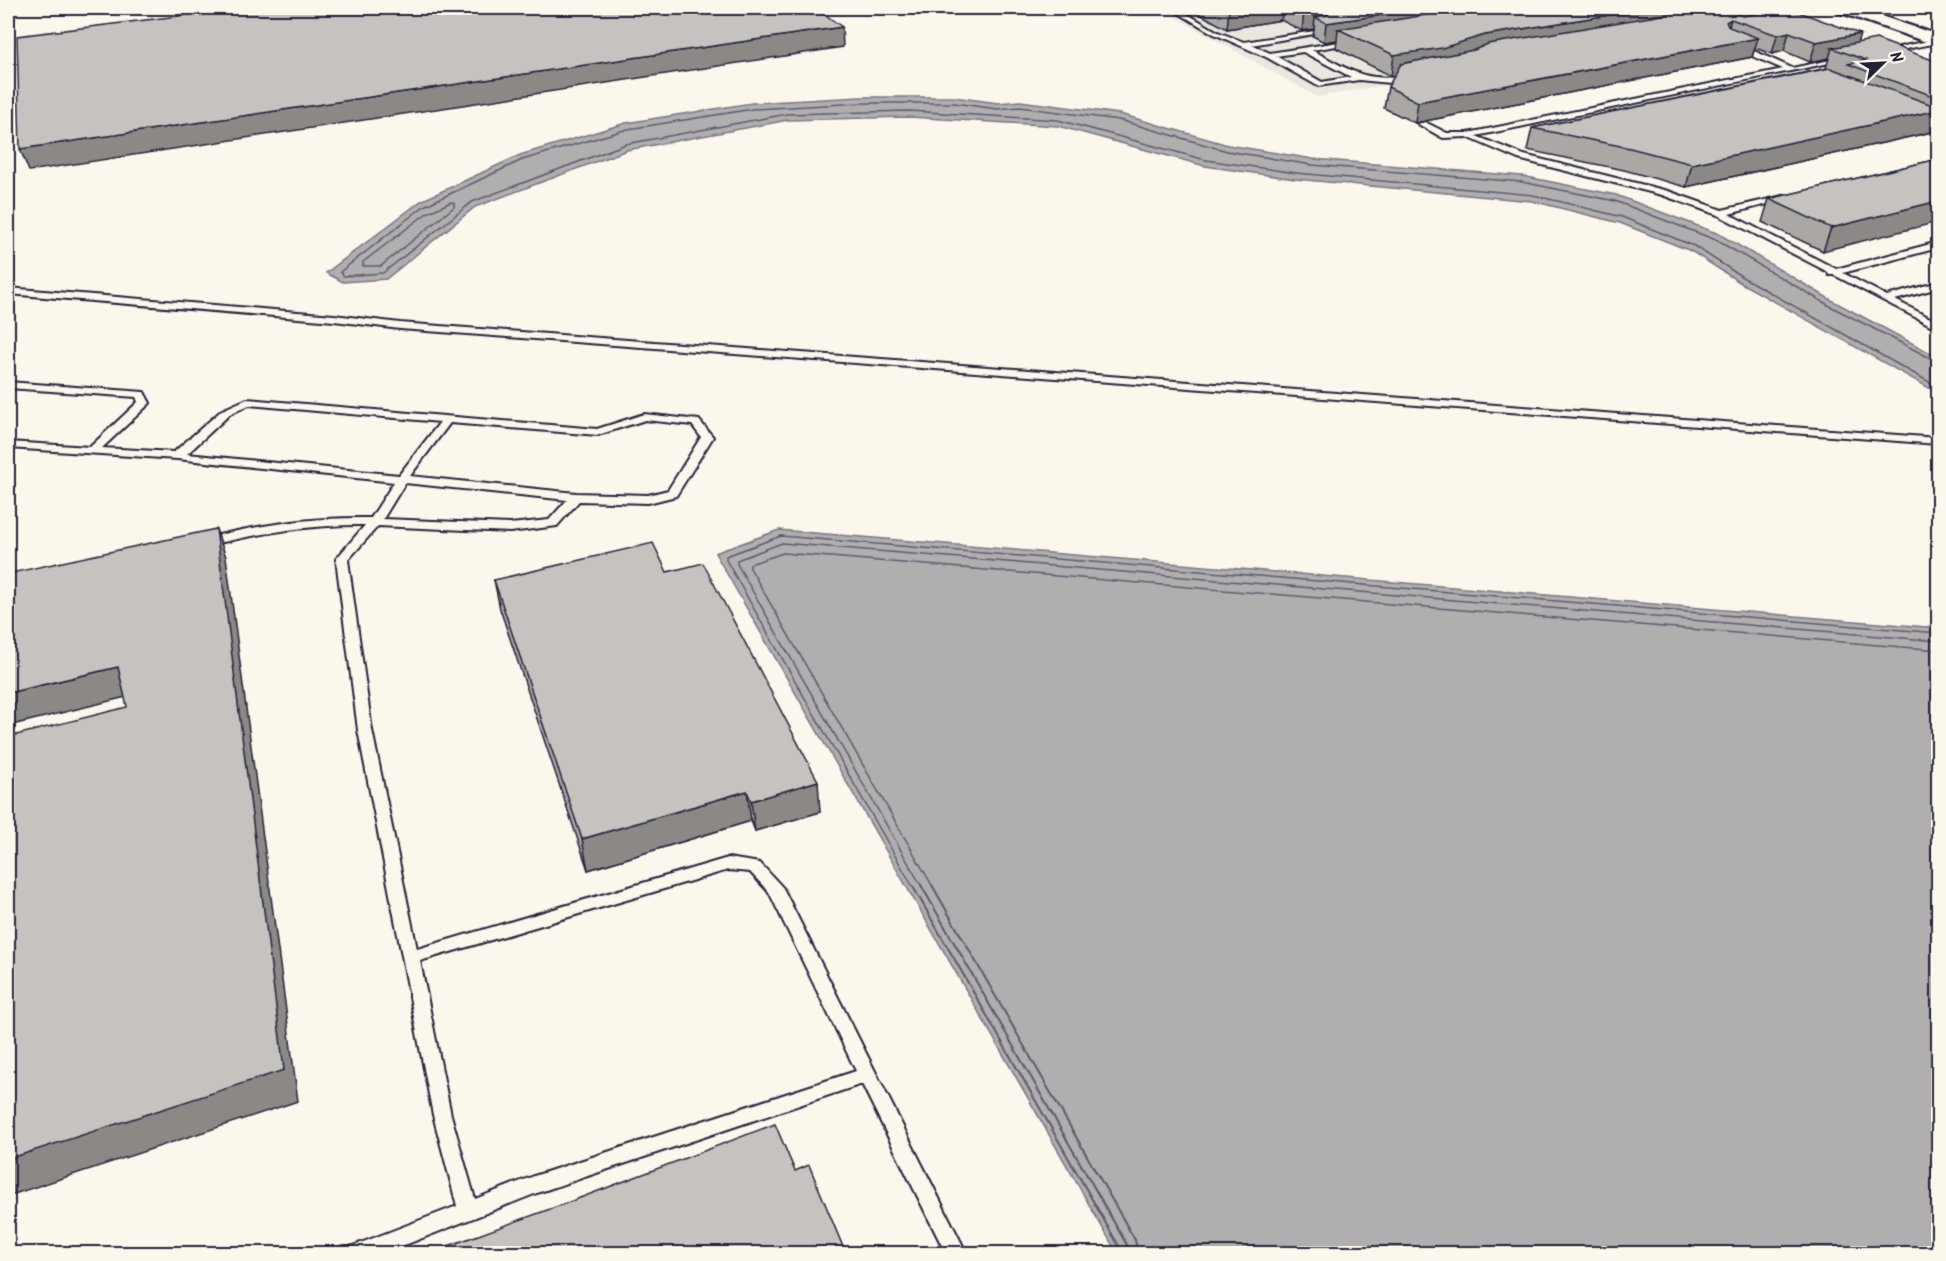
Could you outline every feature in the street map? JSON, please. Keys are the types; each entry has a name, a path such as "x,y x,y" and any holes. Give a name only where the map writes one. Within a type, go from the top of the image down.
{"main road":[{"path":"1842,8 1938,41"},
{"path":"1889,8 1938,25"}],"lane":[{"path":"1173,8 1216,33 1269,55 1321,84 1359,78 1390,81 1413,77"},
{"path":"1717,17 1727,18 1758,13 1744,8"},
{"path":"1312,27 1344,43"},
{"path":"1244,44 1321,32"},
{"path":"1269,55 1365,39"},
{"path":"1883,58 1872,54 1938,41"},
{"path":"1727,42 1810,78"},
{"path":"1304,50 1359,78"},
{"path":"1422,124 1446,136 1468,135 1851,58"},
{"path":"1468,135 1521,158 1665,193 1721,213 1832,273 1938,326"},
{"path":"1721,213 1795,195"},
{"path":"1832,273 1938,245"},
{"path":"1886,299 1938,285"},
{"path":"8,291 299,315 400,326 1938,441"},
{"path":"8,385 140,394 144,403 93,450"},
{"path":"8,445 177,456 401,480 576,496 648,500 672,493 707,437 695,422 644,417 598,432 446,421 247,402 225,412 177,456"},
{"path":"446,421 401,480 375,522 342,559 365,730 442,1115 468,1211"},
{"path":"187,546 280,527 326,521 510,528 554,523 576,496"},
{"path":"411,957 728,864 753,867 775,888 957,1254"},
{"path":"357,1254 534,1185 867,1075"}],"shaded area":[{"path":"1159,8 1785,8 1801,14 1317,97"}],"water":[{"path":"861,97 954,97 998,103 1020,101 1120,114 1228,145 1313,159 1522,176 1616,195 1719,234 1833,301 1938,357 1938,393 1741,283 1691,251 1620,223 1532,201 1295,179 1205,166 1058,126 909,117 788,120 627,150 475,207 386,279 343,282 326,273 421,201 520,155 626,123 752,103"},
{"path":"779,530 1938,628 1938,1253 1117,1253 715,553"}],"building":[{"path":"243,8 816,8 842,27 20,149 17,36"},
{"path":"1296,8 1431,8 1326,23 1315,17 1328,15 1329,11 1323,9 1304,11"},
{"path":"1434,8 1466,10 1484,8 1653,8 1485,35 1442,48 1394,55 1338,29 1432,14"},
{"path":"1704,8 1720,8 1743,16 1786,9 1860,34 1816,42 1789,32 1777,35 1731,19 1726,22 1729,27 1758,38 1418,102 1388,87 1401,64 1474,50 1488,44"},
{"path":"1876,39 1938,62 1938,98 1848,64 1866,60 1832,48"},
{"path":"1830,68 1938,107 1938,110 1692,164 1630,148 1532,128"},
{"path":"1938,159 1938,201 1831,228 1769,199"},
{"path":"216,529 284,1070 8,1159 8,737 127,707 118,667 8,693 8,578 11,577 11,573"},
{"path":"653,543 667,572 703,563 818,781 751,801 747,791 582,839 494,580"},
{"path":"775,1124 795,1171 809,1165 846,1254 426,1254 564,1204"}]}
